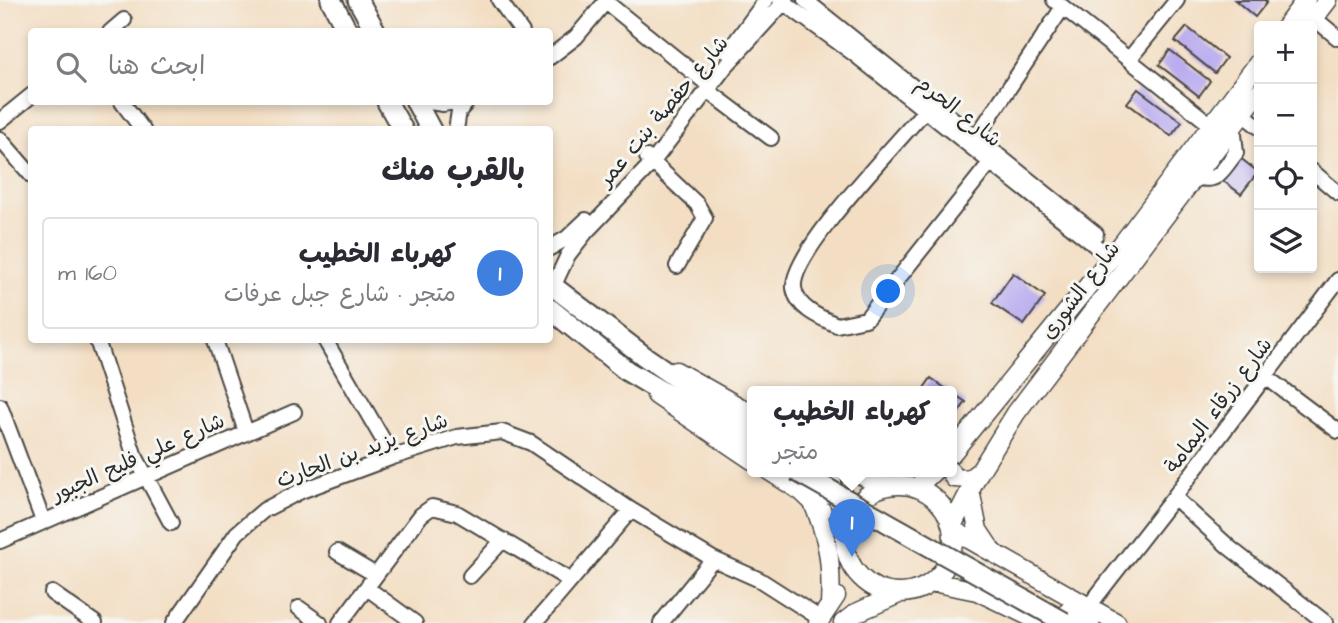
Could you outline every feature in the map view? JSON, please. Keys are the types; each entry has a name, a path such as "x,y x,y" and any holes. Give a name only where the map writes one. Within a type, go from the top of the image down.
{"highway":[{"path":"331,0 346,28"},
{"path":"358,0 374,28"},
{"path":"389,105 401,126"},
{"path":"418,105 429,126"},
{"path":"553,288 644,356 737,420 747,437"},
{"path":"553,311 627,370 737,420"},
{"path":"808,477 1076,617"},
{"path":"831,477 1076,617"}],"main road":[{"path":"1290,21 1306,0"},
{"path":"1312,21 1328,0"},
{"name":"شارع الشورى","path":"957,447 1114,254 1254,69"},
{"name":"شارع الشورى","path":"953,528 970,489 1016,413 1254,98"},
{"path":"627,370 674,410 747,457"},
{"path":"953,477 964,480 980,471"},
{"path":"777,477 834,522 845,538"},
{"path":"807,498 830,493 834,482 832,477"},
{"path":"865,477 884,487"},
{"path":"917,487 928,477"},
{"path":"901,593 880,589 862,578 849,560 845,538 850,516 864,498 884,487 900,484 917,487 939,502 953,528 1011,562 1076,617 1117,623"},
{"path":"970,489 978,530 992,551"},
{"path":"807,498 826,532 830,551 826,611"},
{"path":"826,611 849,602 850,618 901,593 918,590 932,582 950,559 953,528"},
{"path":"826,611 849,560"},
{"path":"977,591 971,573 978,560 1011,562"},
{"path":"932,582 977,591 1043,623"}],"street":[{"path":"499,0 519,28"},
{"name":"شارع حفصة بنت عمر","path":"708,86 766,0"},
{"name":"شارع الحرم","path":"805,0 856,49 1114,254"},
{"path":"1130,58 1177,0"},
{"path":"553,55 576,37 606,1 771,138"},
{"name":"شارع حفصة بنت عمر","path":"553,283 577,244 708,86 783,1"},
{"name":"شارع الحرم","path":"783,1 856,49"},
{"path":"973,141 1059,4 1211,125"},
{"path":"115,28 124,20"},
{"path":"1317,26 1338,38"},
{"path":"0,121 28,98"},
{"path":"124,105 141,126"},
{"path":"457,126 459,111 464,105"},
{"path":"928,107 885,153 806,257 794,282 794,290 803,307 837,325 866,319 994,158"},
{"path":"1238,119 1254,125"},
{"path":"0,139 28,171"},
{"path":"649,160 696,204 705,218 677,266"},
{"name":"شارع حفصة بنت عمر","path":"553,246 567,238 649,160"},
{"path":"1317,175 1338,193"},
{"name":"شارع زرقاء اليمامة","path":"1326,623 1230,548 1174,497 1338,279"},
{"path":"98,343 134,454 149,476 171,523"},
{"path":"216,343 246,432"},
{"path":"327,343 393,457"},
{"path":"1266,377 1338,431"},
{"path":"0,406 43,521"},
{"name":"شارع علي فليح الجبور","path":"0,541 294,412"},
{"name":"شارع يزيد بن الحارث","path":"174,623 237,533 250,521 301,491 457,437 502,432 531,443 631,510 713,559 826,611"},
{"path":"1076,617 1174,497"},
{"path":"340,623 421,515 432,507 457,513 571,581"},
{"path":"534,623 631,510"},
{"path":"470,576 503,540"},
{"path":"337,552 376,575"},
{"path":"661,623 713,559"},
{"path":"367,588 415,623"},
{"path":"52,593 94,623"},
{"path":"299,608 320,623"}],"building":[{"path":"1235,0 1264,0 1267,2 1255,17"},
{"path":"1187,27 1226,58 1215,73 1175,41"},
{"path":"1170,50 1210,81 1199,96 1159,65"},
{"path":"1138,89 1182,122 1171,136 1127,103"},
{"path":"1239,157 1254,169 1254,177 1241,194 1222,180"},
{"path":"1013,273 1045,296 1024,325 992,303"},
{"path":"931,378 942,386 925,386"},
{"path":"957,396 966,402 957,414"}],"place":[{"name":"كهرباء الخطيب","path":"852,557"}]}
